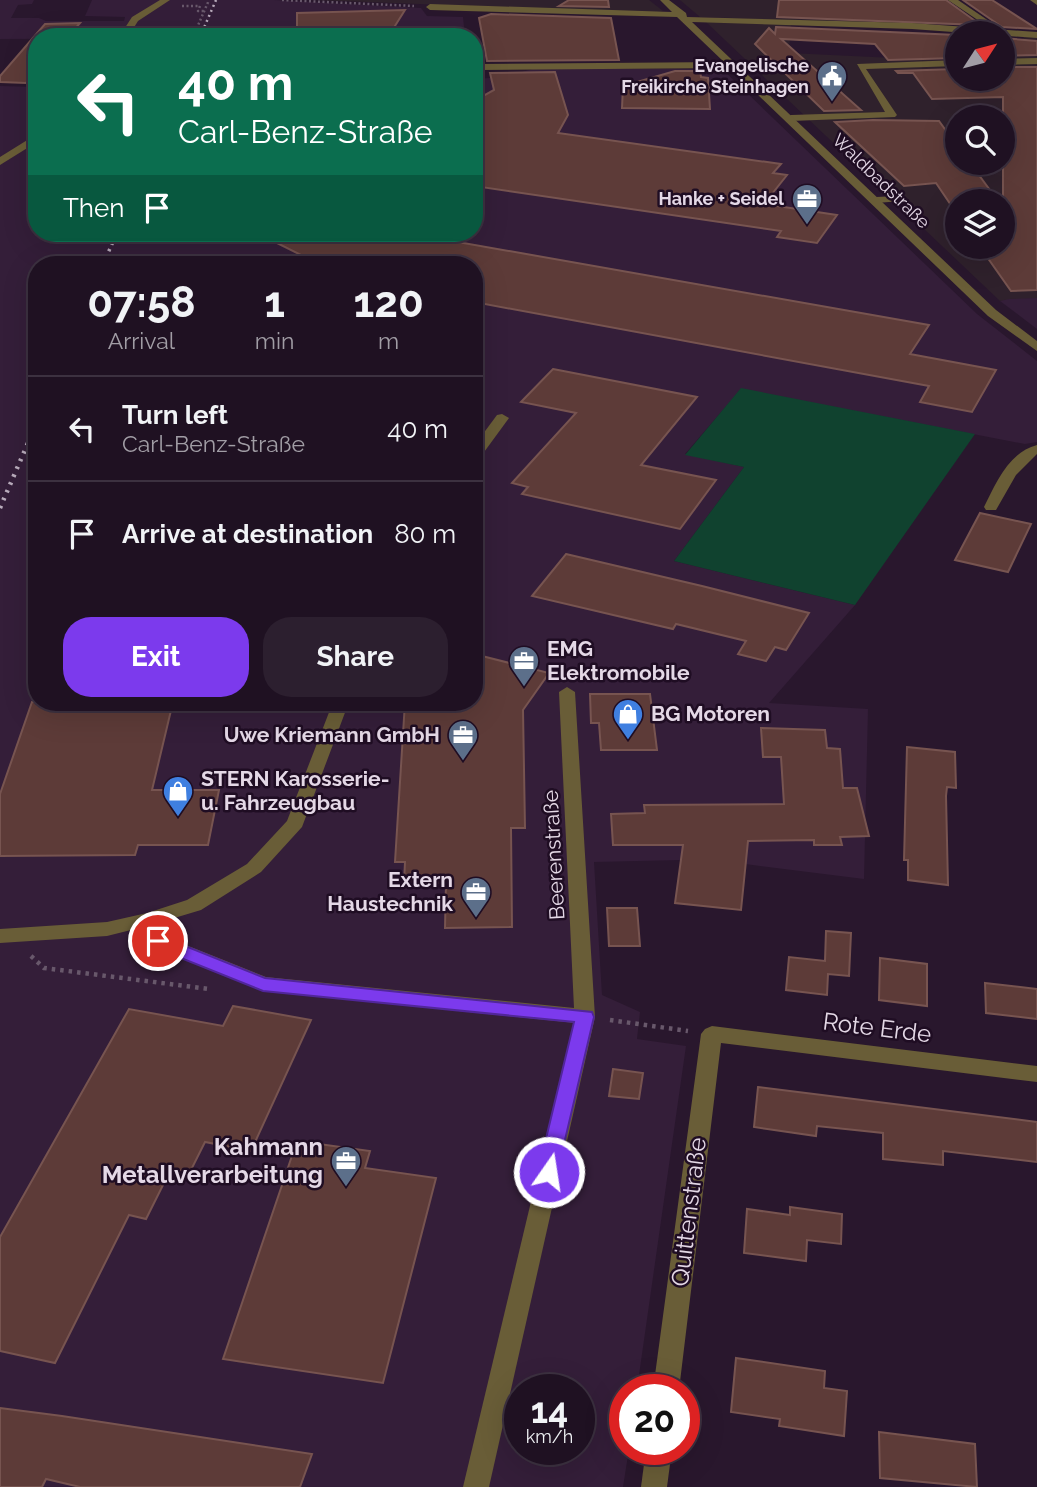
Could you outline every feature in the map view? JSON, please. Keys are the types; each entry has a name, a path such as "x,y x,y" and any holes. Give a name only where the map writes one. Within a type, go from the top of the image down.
{"street":[{"path":"129,28 135,19 166,0"},
{"name":"Waldbadstraße","path":"664,0 685,17 992,313 1037,347"},
{"path":"952,0 984,21"},
{"path":"430,7 945,29"},
{"path":"1015,33 1037,35"},
{"path":"1015,62 1037,61"},
{"path":"790,118 892,115 860,66 945,63"},
{"path":"483,67 735,65"},
{"path":"0,162 28,143"},
{"path":"876,200 898,199"},
{"path":"483,444 502,418"},
{"path":"992,507 1007,475 1029,452 1037,449"},
{"name":"Beerenstraße","path":"476,1487 585,1017 567,692"},
{"path":"5,936 107,929 150,919 194,905 254,868 295,822 338,711"},
{"path":"150,919 158,941 263,984 585,1017"},
{"name":"Rote Erde","path":"712,1034 1037,1074"},
{"name":"Quittenstraße","path":"668,1374 712,1034"},
{"path":"654,1487 657,1465"}],"path":[{"path":"196,0 193,6 200,6 198,11 205,11"},
{"path":"197,28 209,0"},
{"path":"282,0 430,7"},
{"path":"5,936 44,968 236,992 263,984"},
{"path":"585,1017 712,1034"}],"shaded area":[{"path":"0,0 34,0 32,4 18,5 11,18 39,18 46,21 124,21 125,17 85,16 92,0 274,0 421,8 427,16 463,17 464,28 28,28 28,39 0,39"},
{"path":"315,0 649,0 663,11 652,13"},
{"path":"680,0 892,0 928,24 700,17"},
{"path":"706,22 791,23 789,53 945,60 945,91 1015,91 1015,60 1024,36 1037,37 1037,298 1000,301 956,259 1015,259 1015,189 945,189 945,249"},
{"path":"533,69 722,69 977,314 1037,361 1037,442 1025,444 741,389 685,454 744,467 674,561 855,605 769,703 868,709 864,879 745,864 681,860 594,862 602,995 640,1012 637,1039 686,1046 639,1374 609,1374 609,1465 626,1465 623,1487 0,1487 0,86 28,87 28,242 483,242 483,78 503,77"},
{"path":"1037,298 1037,329 1000,301 1009,299"}],"green space":[{"path":"741,388 975,434 855,605 674,561 744,467 685,455"}],"building":[{"path":"569,0 608,0 609,7 559,6"},
{"path":"779,0 946,0 975,21 945,21 945,24 777,17"},
{"path":"963,0 992,0 1037,29 1015,28 1015,21 993,21"},
{"path":"405,10 394,28 297,28 297,13"},
{"path":"491,14 611,18 619,60 487,61 483,28 479,18"},
{"path":"80,23 76,28 42,28 45,24"},
{"path":"776,27 945,34 945,58 888,60 875,44 781,39 861,110 824,111 755,44 769,28 775,34"},
{"path":"1015,39 1037,41 1037,55 1015,56"},
{"path":"28,44 28,81 0,82 0,76"},
{"path":"1015,67 1037,67 1037,290 1011,291 988,259 1015,259 1015,189 1003,189 1003,175 1015,175 1015,105 1003,105 1003,97 932,99 913,73 896,71 945,69 945,91 1015,91"},
{"path":"675,71 700,71 701,77 708,78 710,109 622,108 623,86"},
{"path":"555,72 568,115 558,133 781,164 773,173 787,175 764,204 837,215 817,243 777,237 781,231 483,187 483,96 494,90 490,73"},
{"path":"939,121 945,129 945,175 979,175 989,189 945,189 945,196 936,183 904,186 835,122"},
{"path":"275,242 458,242 929,325 910,354 996,370 972,412 920,402 929,386 483,304 483,256 303,256"},
{"path":"553,369 697,397 641,465 716,480 680,529 522,494 528,487 512,483 576,413 521,402"},
{"path":"980,513 1031,524 1008,572 955,560"},
{"path":"566,554 809,613 786,650 775,647 766,661 738,654 746,641 676,624 673,629 532,596"},
{"path":"483,656 549,673 523,710 525,828 511,828 512,927 445,928 446,883 404,883 405,862 395,862 404,711 483,711"},
{"path":"590,694 650,694 657,750 601,750 599,723 591,723"},
{"path":"29,711 171,711 152,790 219,790 208,845 138,845 135,855 0,856 0,794"},
{"path":"761,728 825,730 827,748 840,749 843,788 857,788 869,836 840,837 842,845 814,845 814,840 748,841 741,910 675,903 683,845 613,845 611,814 645,813 644,805 784,804 781,757 763,757"},
{"path":"907,747 955,752 956,788 947,787 946,796 948,885 908,880 908,860 904,860"},
{"path":"607,908 637,908 640,946 609,946"},
{"path":"826,931 851,933 849,976 828,974 827,995 786,990 789,957 825,961"},
{"path":"880,958 927,964 927,1006 879,1000"},
{"path":"985,983 1037,989 1037,1019 986,1013"},
{"path":"233,1006 311,1020 251,1151 205,1142 190,1172 171,1169 146,1219 129,1215 55,1363 0,1351 0,1237 129,1009 223,1026"},
{"path":"613,1069 643,1073 639,1099 609,1096"},
{"path":"758,1087 1037,1122 1037,1162 943,1151 943,1165 883,1159 883,1133 817,1126 816,1136 754,1127"},
{"path":"297,1141 370,1151 365,1168 436,1178 383,1383 223,1359"},
{"path":"790,1207 842,1214 841,1244 807,1240 806,1261 744,1253 747,1209 790,1215"},
{"path":"736,1358 825,1371 824,1388 847,1391 844,1436 779,1426 780,1419 731,1412"},
{"path":"0,1408 312,1454 300,1487 80,1487 46,1479 42,1487 0,1487"},
{"path":"879,1432 975,1444 977,1487 880,1478"}],"railway":[{"path":"204,28 216,0"},
{"path":"107,256 113,242"},
{"path":"0,508 28,443"}],"place":[{"name":"Evangelische Freikirche Steinhagen","path":"832,103"},
{"name":"Hanke + Seidel","path":"807,226"},
{"name":"EMG Elektromobile","path":"524,688"},
{"name":"BG Motoren","path":"628,741"},
{"name":"Uwe Kriemann GmbH","path":"463,762"},
{"name":"STERN Karosserie- u. Fahrzeugbau","path":"178,818"},
{"name":"Extern Haustechnik","path":"476,919"},
{"name":"Kahmann Metallverarbeitung","path":"346,1188"}],"route":[{"path":"158,941 263,984 585,1017 549,1172"}]}
